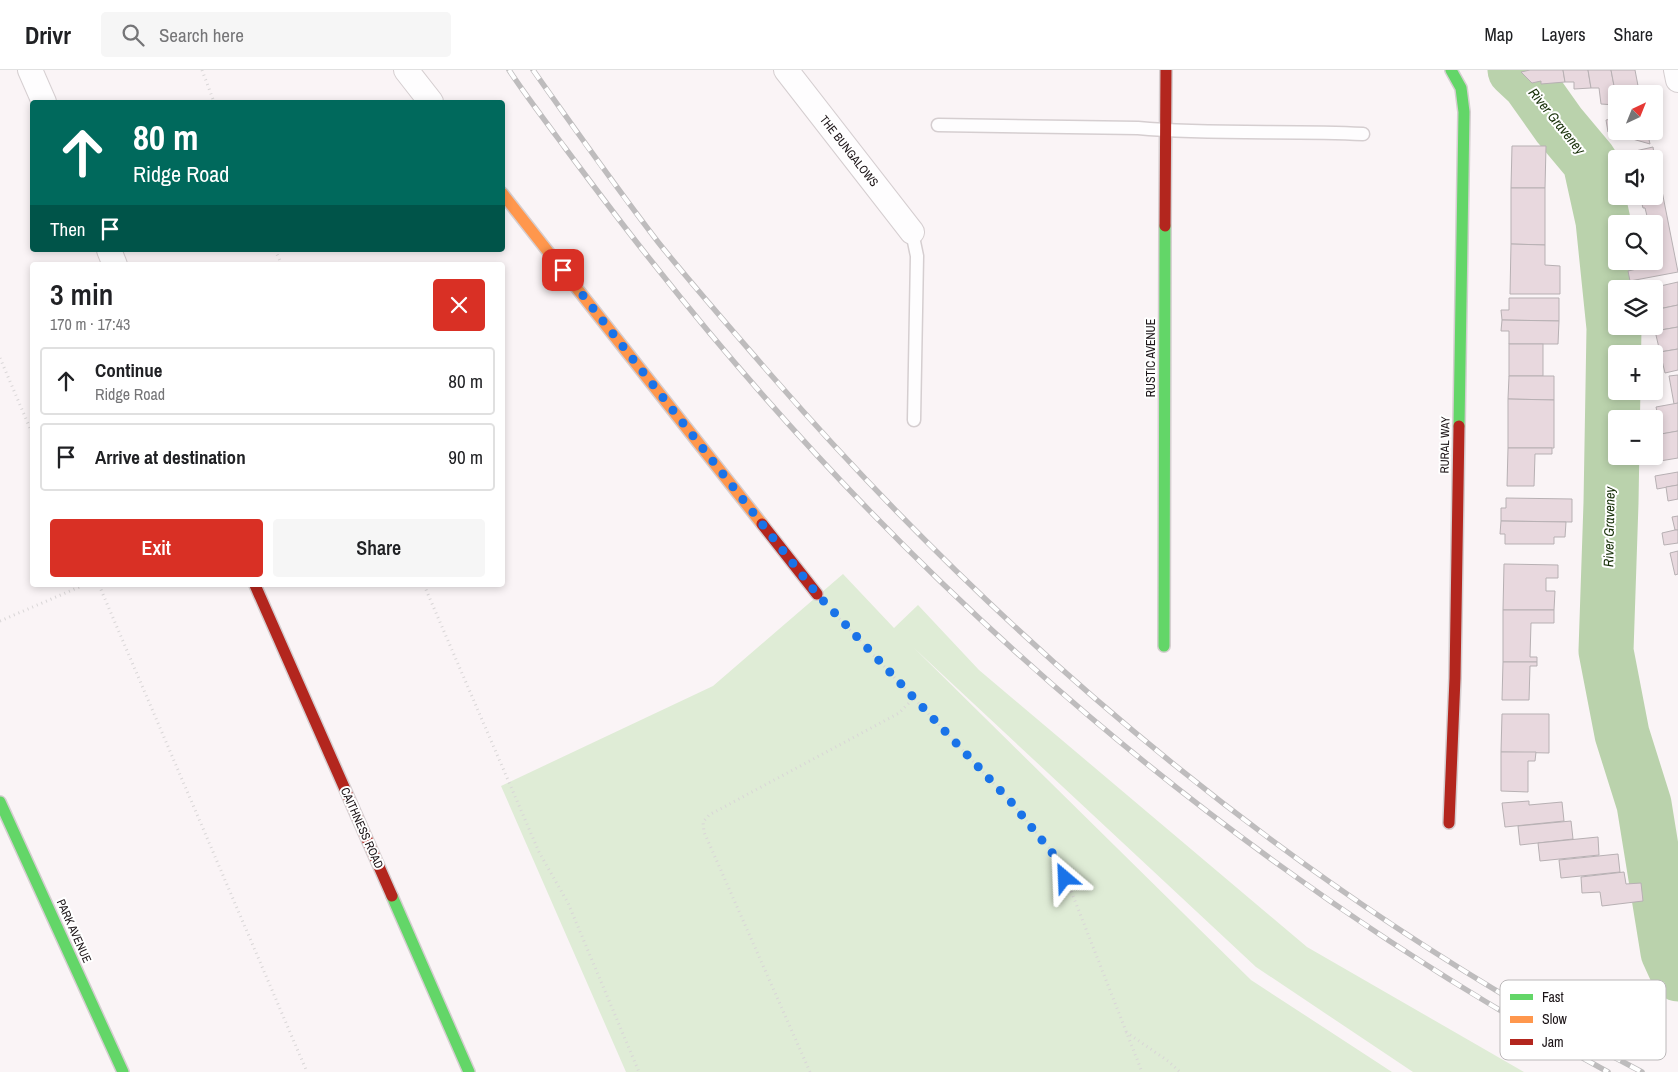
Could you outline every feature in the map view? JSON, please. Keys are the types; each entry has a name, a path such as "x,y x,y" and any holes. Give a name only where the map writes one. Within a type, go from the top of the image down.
{"street":[{"path":"30,70 43,100"},
{"path":"406,70 429,100"},
{"name":"THE BUNGALOWS","path":"786,70 912,232"},
{"name":"RUSTIC AVENUE","path":"1164,646 1166,70"},
{"name":"RURAL WAY","path":"1449,823 1455,678 1464,112 1462,88 1451,70"},
{"path":"1676,70 1678,80"},
{"path":"505,197 817,594"},
{"name":"CAITHNESS ROAD","path":"256,587 468,1072"},
{"name":"PARK AVENUE","path":"0,802 123,1072"}],"lane":[{"path":"938,126 1138,128 1363,134"},
{"path":"912,232 917,256 914,420"}],"path":[{"path":"202,70 213,100"},
{"path":"0,358 30,428"},
{"path":"0,621 79,587"},
{"path":"100,587 306,1072"},
{"path":"425,587 539,852 568,904 639,1072"},
{"path":"817,594 1012,803 1058,860 1142,1072"},
{"path":"810,1072 704,832 703,822 709,815 899,713 914,698"},
{"path":"1126,1032 1168,1061 1180,1072"}],"green space":[{"path":"843,574 894,628 918,605 979,670 1307,947 1500,1058 1500,1060 1524,1072 1413,1072 1256,967 914,648 1251,980 1392,1072 626,1072 501,786 713,686"}],"building":[{"path":"1530,70 1563,70 1565,82 1541,84 1541,81 1532,83 1521,72"},
{"path":"1563,70 1588,70 1591,88 1574,89 1574,82 1565,82"},
{"path":"1588,70 1611,70 1614,85 1608,85 1608,104 1601,104 1599,88 1591,88"},
{"path":"1611,70 1635,70 1638,85 1614,85"},
{"path":"1636,140 1649,140 1650,144"},
{"path":"1512,146 1546,146 1545,188 1511,188"},
{"path":"1653,147 1653,150 1640,150"},
{"path":"1511,188 1545,188 1545,245 1511,244"},
{"path":"1663,196 1678,272 1630,280 1628,271 1663,270 1663,215 1647,215 1645,208 1642,205 1663,205"},
{"path":"1511,244 1545,245 1545,265 1560,266 1560,294 1510,294"},
{"path":"1678,282 1678,305 1663,308 1663,285"},
{"path":"1509,298 1559,298 1559,321 1502,320 1501,310 1509,310"},
{"path":"1678,305 1678,327 1663,330 1663,308"},
{"path":"1502,320 1559,321 1558,344 1509,344 1509,331 1501,331"},
{"path":"1678,327 1678,349 1663,352 1663,345 1658,345 1656,335 1663,335 1663,330"},
{"path":"1509,344 1543,344 1543,376 1509,376"},
{"path":"1678,349 1678,370 1665,373 1663,352"},
{"path":"1678,375 1678,403 1674,404 1669,376"},
{"path":"1509,376 1554,376 1554,400 1508,399"},
{"path":"1508,399 1554,400 1554,448 1508,448"},
{"path":"1678,403 1678,431 1663,434 1663,410 1657,410 1656,407"},
{"path":"1678,431 1678,458 1663,460 1663,434"},
{"path":"1508,448 1552,448 1552,454 1535,454 1534,486 1507,486"},
{"path":"1678,472 1678,485 1657,489 1655,476"},
{"path":"1678,485 1678,499 1668,501 1666,487"},
{"path":"1506,498 1572,499 1572,522 1501,521 1501,508 1506,508"},
{"path":"1678,516 1678,530 1675,530 1672,517"},
{"path":"1501,521 1566,522 1565,537 1554,537 1554,544 1505,544 1505,534 1500,534"},
{"path":"1678,530 1678,543 1664,545 1662,533"},
{"path":"1678,551 1678,574 1675,575 1670,553"},
{"path":"1504,564 1558,565 1558,578 1546,578 1546,591 1555,591 1554,610 1503,610"},
{"path":"1503,610 1554,610 1554,623 1531,623 1530,657 1537,657 1537,662 1503,662"},
{"path":"1503,662 1537,662 1537,666 1530,666 1529,700 1502,700"},
{"path":"1502,714 1549,714 1549,753 1501,752"},
{"path":"1501,752 1536,752 1535,761 1528,761 1528,792 1501,791"},
{"path":"1529,801 1529,805 1562,802 1564,821 1505,827 1502,803"},
{"path":"1571,821 1573,839 1520,845 1518,826"},
{"path":"1598,837 1599,855 1540,861 1538,843"},
{"path":"1618,854 1620,872 1561,878 1559,860"},
{"path":"1624,872 1626,884 1641,883 1643,901 1602,906 1600,892 1582,893 1581,877"}],"waterway":[{"name":"River Graveney","path":"1515,70 1530,84 1559,125 1590,162 1603,221 1614,328 1606,651 1622,734 1644,804 1668,952 1678,974"}],"railway":[{"path":"509,70 557,137 653,263 754,385 860,501 972,612 1089,716 1211,815 1339,907 1471,993 1500,1010"},
{"path":"533,70 658,242 700,292 771,375 865,479 964,578 1067,674 1174,764 1285,850 1400,930 1500,992"},
{"path":"1587,1060 1608,1072"},
{"path":"1620,1060 1642,1072"}],"traffic: fast":[{"path":"1451,70 1461,88 1464,112 1459,426"},
{"path":"1164,646 1165,226"},
{"path":"0,802 123,1072"},
{"path":"392,896 469,1072"}],"traffic: slow":[{"path":"505,197 762,524"}],"traffic: jam":[{"path":"1165,226 1166,70"},
{"path":"1449,823 1455,678 1459,426"},
{"path":"762,524 817,594"},
{"path":"256,587 392,896"}],"route":[{"path":"563,270 817,594 1012,803 1058,860 1065,878"}]}
